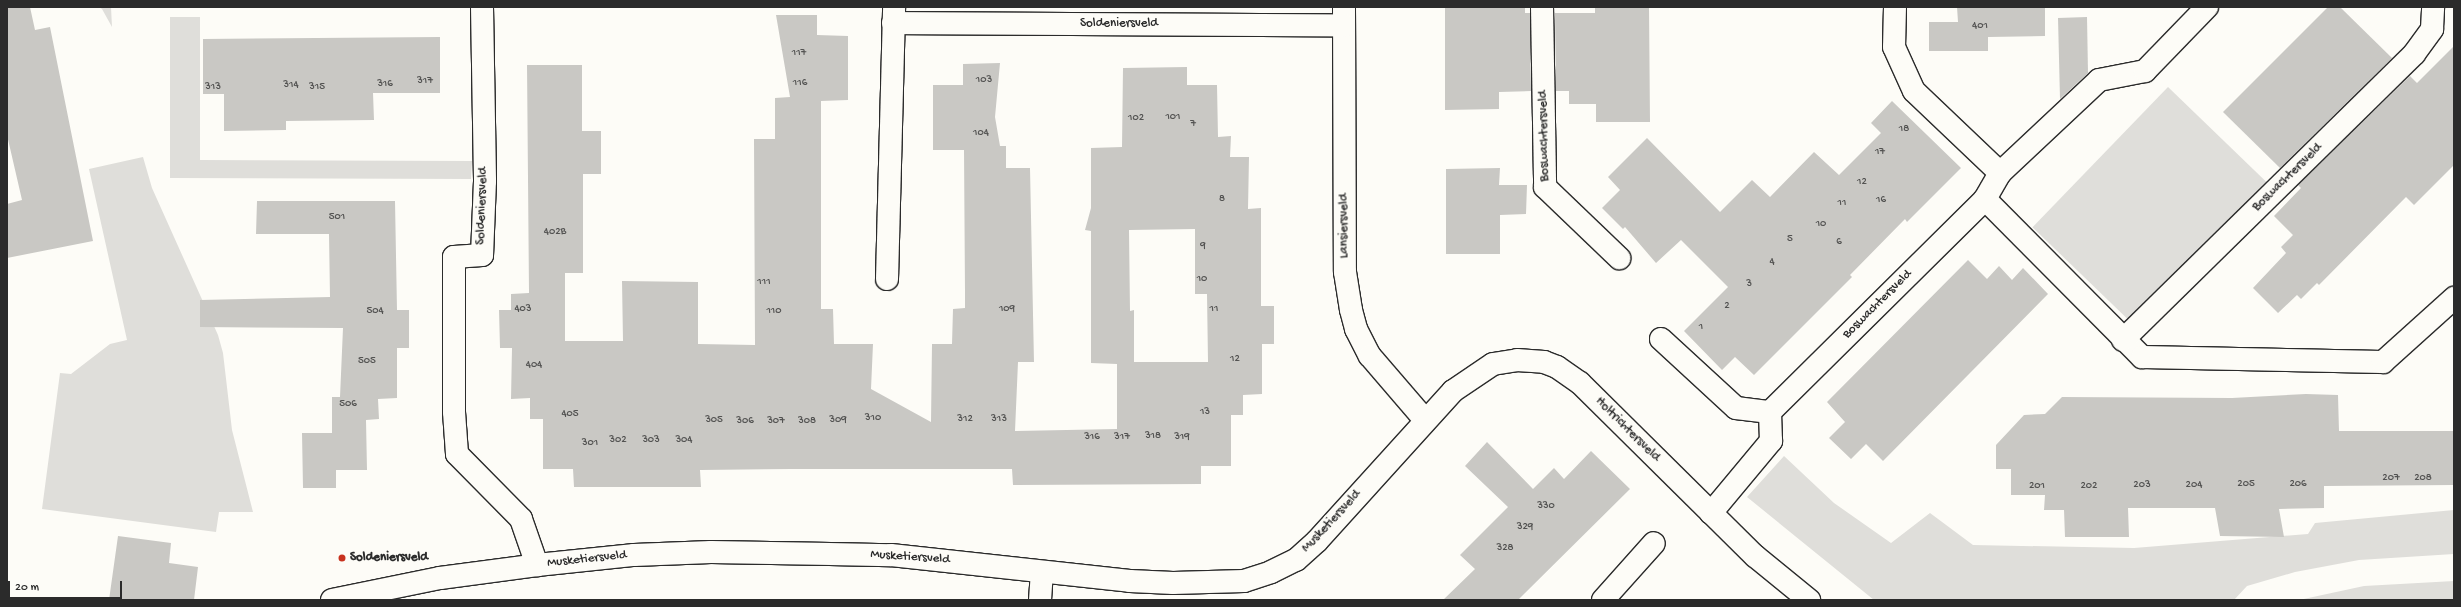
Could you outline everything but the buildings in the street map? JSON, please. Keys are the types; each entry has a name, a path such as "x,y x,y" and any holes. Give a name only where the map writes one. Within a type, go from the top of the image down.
{"street":[{"name":"Soldeniersveld","path":"482,7 485,181 482,255 454,256 457,454 521,519 537,564"},
{"name":"Boswachtersveld","path":"1542,7 1545,187 1619,258"},
{"path":"1895,7 1894,47 1914,91 2000,173"},
{"name":"Boswachtersveld","path":"1770,412 1985,199 2000,173 2099,80 2145,71 2207,7"},
{"name":"Boswachtersveld","path":"2123,340 2414,54 2432,29 2432,7"},
{"name":"Soldeniersveld","path":"887,279 894,15 1344,16"},
{"name":"Lansiersveld","path":"1344,16 1346,272 1351,310 1356,329 1370,356 1425,420"},
{"path":"1985,199 2123,340 2142,357 2383,362 2454,298"},
{"path":"1661,339 1736,408 1770,412 1771,441 1711,513"},
{"name":"Holtrichtersveld","path":"1425,420 1466,381 1493,364 1517,360 1544,362 1556,367 1580,383 1765,565 1809,600"},
{"name":"Musketiersveld","path":"332,600 440,578 537,564 634,555 794,552 929,558 1042,572 1173,583 1244,581 1271,572 1296,560 1317,541 1425,420"},
{"path":"1603,600 1654,543"},
{"path":"1040,600 1042,572"}],"shaded area":[{"path":"99,7 111,7 112,27 102,9"},
{"path":"170,17 200,17 200,160 472,161 471,179 170,178"},
{"path":"2168,87 2268,184 2133,324 2033,227"},
{"path":"143,157 152,188 218,335 223,353 232,430 253,512 219,512 216,532 42,509 60,373 71,374 110,344 127,340 89,169"},
{"path":"1784,456 1834,503 1891,543 1930,513 1973,545 2134,548 2308,534 2315,523 2454,510 2454,554 2359,560 2295,572 2247,586 2234,600 1874,600 1747,497"},
{"path":"2454,581 2454,600 2299,600 2364,586"}],"place":[{"name":"Soldeniersveld","path":"342,558"}]}
